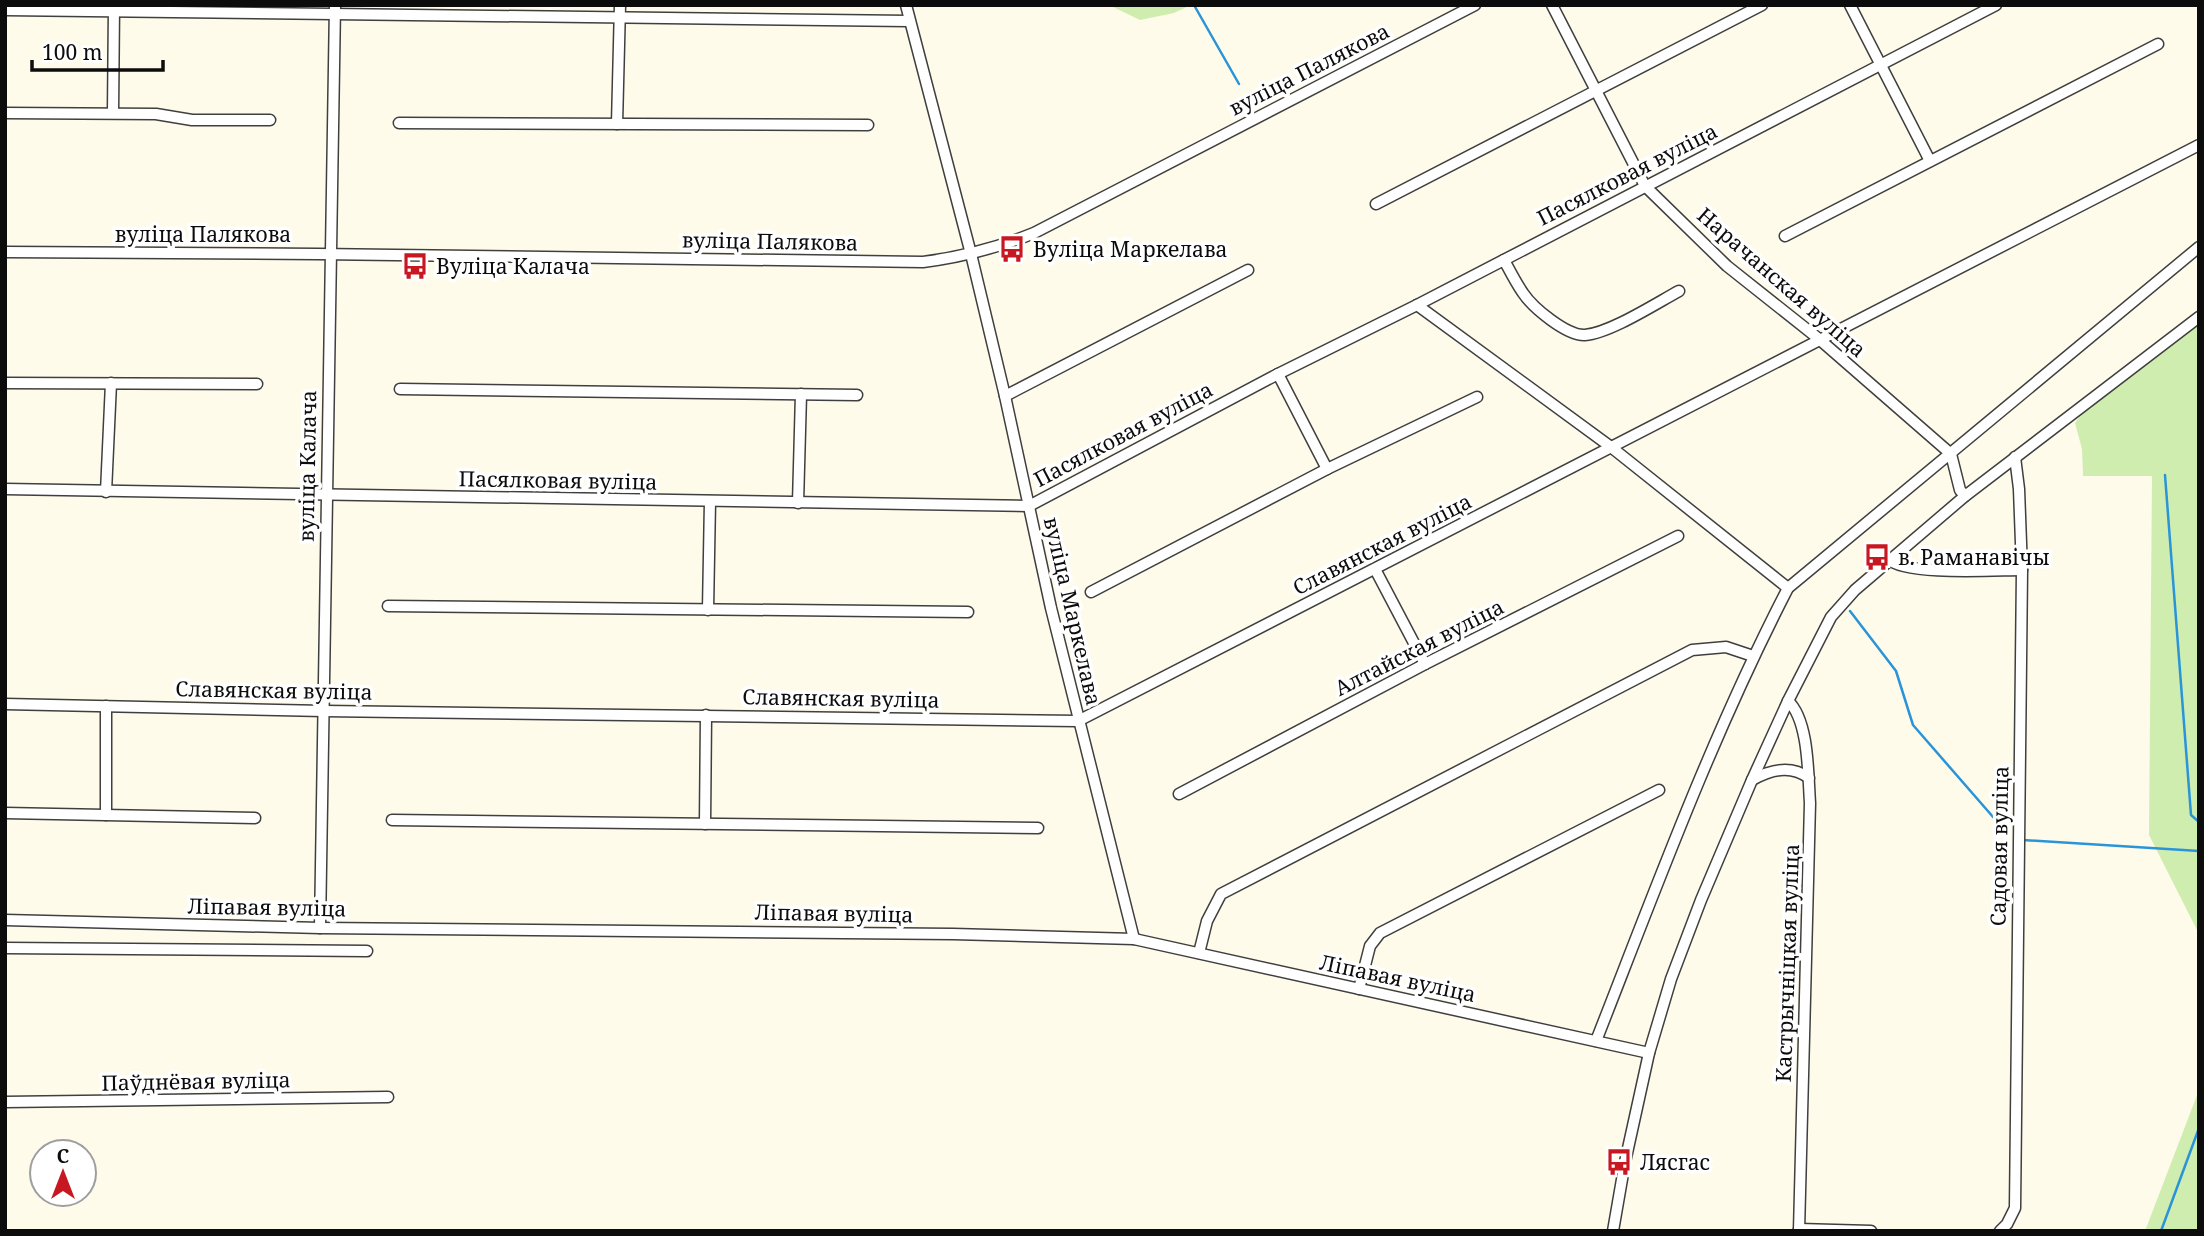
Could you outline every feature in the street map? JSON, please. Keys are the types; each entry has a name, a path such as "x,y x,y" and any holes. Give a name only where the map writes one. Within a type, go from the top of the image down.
{"street":[{"name":"вуліца Маркелава","path":"906,5 971,254 1078,721 1134,939"},
{"name":"вуліца Палякова","path":"5,252 923,262 971,254 993,249 1034,233 1475,5"},
{"name":"Нарачанская вуліца","path":"1552,5 1645,186 1727,266 1819,340 1951,454"},
{"path":"1376,204 1762,5"},
{"path":"1850,5 1930,161"},
{"name":"Пасялковая вуліца","path":"5,489 1029,506 1278,374 1417,305 1996,5"},
{"path":"113,113 114,9"},
{"name":"вуліца Калача","path":"320,928 335,9"},
{"path":"5,10 620,11 909,21"},
{"path":"617,124 620,11"},
{"path":"1784,236 2158,44"},
{"path":"5,113 156,114 192,120 270,120"},
{"path":"399,123 868,125"},
{"name":"Славянская вуліца","path":"5,704 1078,721 2199,145"},
{"path":"1596,1041 1698,779 1753,656 1788,589 2199,247"},
{"path":"1504,260 1532,303 1575,335 1600,331 1679,291"},
{"path":"1005,397 1248,270"},
{"path":"1417,305 1611,447 1788,589"},
{"path":"1613,1231 1649,1053 1675,968 1752,780 1831,617 1888,559 1965,496 2199,317"},
{"path":"1278,374 1328,469"},
{"path":"5,383 257,384"},
{"path":"106,492 111,383"},
{"path":"400,390 857,395"},
{"path":"799,503 801,394"},
{"path":"1091,592 1328,469 1477,397"},
{"path":"1951,454 1960,490 1965,496"},
{"name":"Садовая вуліца","path":"2000,1231 2015,1208 2022,570 2015,457"},
{"path":"708,610 710,501"},
{"name":"Алтайская вуліца","path":"1180,794 1425,664 1678,536"},
{"path":"1888,559 1892,564 1919,570 2022,570"},
{"path":"1375,569 1425,664"},
{"path":"388,606 968,612"},
{"path":"1199,953 1207,921 1221,894 1692,650 1726,647 1753,656"},
{"name":"Кастрычніцкая вуліца","path":"1788,701 1794,707 1805,739 1810,803 1799,1230"},
{"path":"106,706 106,815"},
{"path":"705,824 706,715"},
{"path":"1752,780 1777,770 1792,770 1808,778"},
{"path":"1359,989 1370,946 1380,933 1658,790"},
{"path":"5,813 255,818"},
{"path":"391,820 1038,828"},
{"name":"Ліпавая вуліца","path":"5,920 320,928 953,934 1134,939 1649,1053"},
{"path":"5,948 367,951"},
{"name":"Паўднёвая вуліца","path":"5,1102 388,1097"},
{"path":"1799,1230 1871,1231"}],"green space":[{"path":"1109,5 1191,5 1174,13 1140,20"},
{"path":"2199,322 2199,934 2149,835 2152,476 2083,476 2082,449 2075,423 2083,412"},
{"path":"2199,1090 2199,1231 2145,1231"}],"waterway":[{"path":"1194,5 1239,84"},
{"path":"2165,475 2191,815 2199,822"},
{"path":"1850,611 1896,671 1913,725 2007,833"},
{"path":"2023,840 2199,851"},
{"path":"2161,1231 2199,1128"}],"place":[{"name":"Вуліца Маркелава","path":"1012,249"},
{"name":"Вуліца Калача","path":"415,266"},
{"name":"в. Раманавічы","path":"1877,557"},
{"name":"Лясгас","path":"1619,1162"}]}
